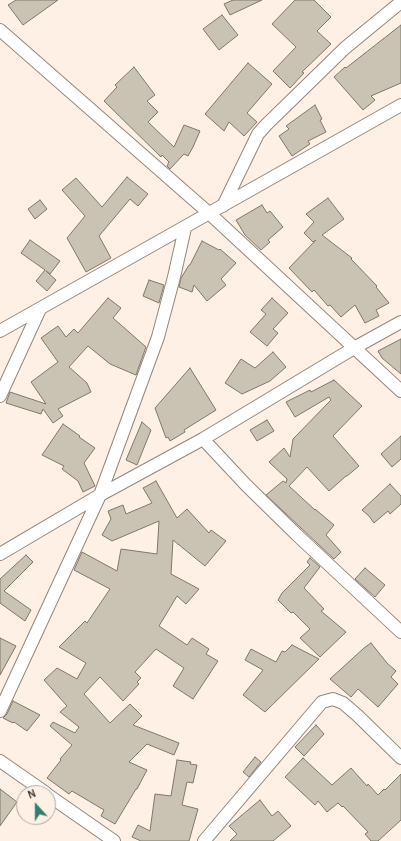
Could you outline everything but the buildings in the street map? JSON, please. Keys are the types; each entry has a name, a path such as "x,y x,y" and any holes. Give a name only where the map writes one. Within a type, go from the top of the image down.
{"street":[{"path":"223,206 258,134 345,48 401,2"},
{"path":"0,30 210,214 401,391"},
{"path":"0,331 401,105"},
{"path":"0,711 100,495 158,337 174,277 184,228"},
{"path":"0,396 40,309"},
{"path":"0,554 100,495 203,439 354,348 401,322"},
{"path":"203,439 246,485 297,535 401,632"},
{"path":"204,841 322,702 333,699 343,703 401,758"},
{"path":"0,761 34,785"},
{"path":"56,800 114,841"}]}
